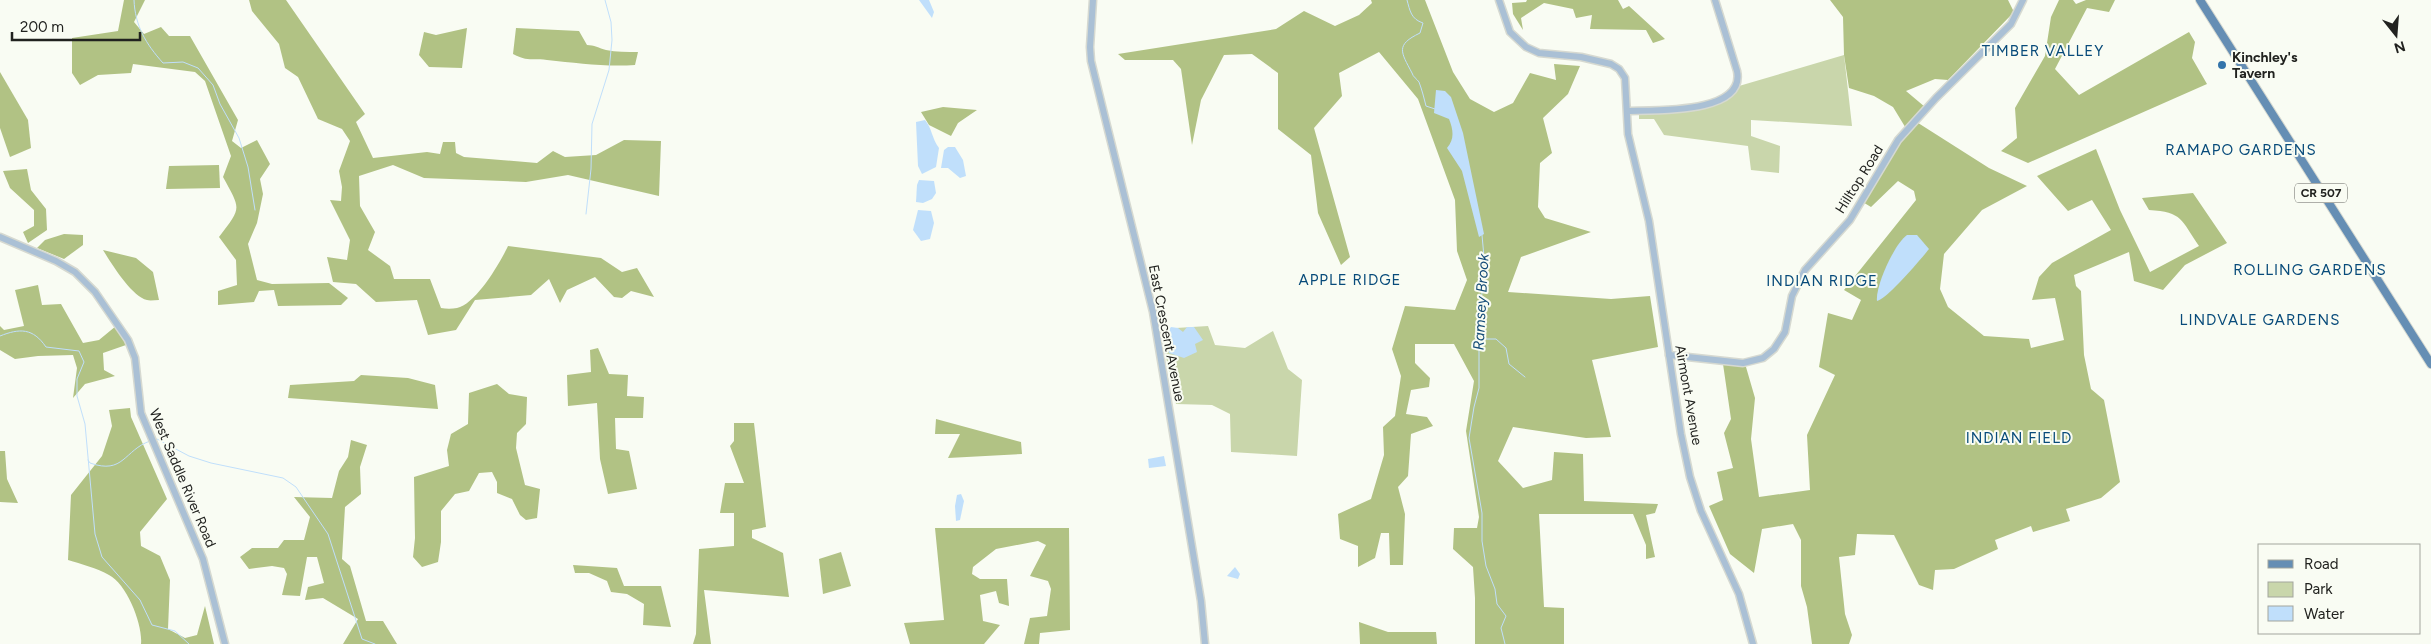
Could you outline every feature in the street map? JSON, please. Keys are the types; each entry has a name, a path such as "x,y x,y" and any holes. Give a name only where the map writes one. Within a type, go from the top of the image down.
{"main road":[{"name":"CR 507","path":"2200,0 2431,364"}],"street":[{"name":"East Crescent Avenue","path":"1092,0 1091,61 1153,312 1201,600 1205,644"},
{"name":"Airmont Avenue","path":"1499,0 1510,32 1526,47 1547,54 1611,64 1619,69 1626,83 1628,134 1649,221 1681,434 1695,493 1739,594 1754,644"},
{"path":"1628,111 1685,108 1723,100 1734,90 1738,80 1737,71 1715,0"},
{"name":"Hilltop Road","path":"1669,355 1742,362 1763,358 1774,349 1786,332 1792,296 1800,278 1817,254 1850,220 1898,140 1936,98 2011,24 2023,0"},
{"name":"West Saddle River Road","path":"0,237 66,266 95,292 126,337 133,350 139,404 152,440 201,551 225,644"}],"green space":[{"path":"124,0 145,0 134,22 144,34 161,27 169,36 190,36 238,120 232,141 241,148 257,140 270,164 260,179 263,194 257,223 248,244 257,280 272,284 329,283 348,298 341,305 278,306 274,290 259,291 254,302 218,305 218,291 237,285 236,260 219,237 235,214 236,203 223,177 231,156 205,81 195,72 133,64 131,73 98,75 80,85 72,73 72,38 118,31"},
{"path":"249,0 286,0 365,114 356,122 373,158 427,152 440,154 443,142 455,142 456,153 464,157 537,163 553,151 565,157 596,155 624,140 661,141 659,196 568,175 526,182 424,178 393,165 359,176 360,206 375,232 368,250 390,266 394,279 430,279 441,308 457,308 472,299 487,282 508,246 601,258 622,272 637,268 654,297 631,291 622,298 614,297 595,277 567,290 560,303 549,279 531,295 475,300 456,330 428,335 417,300 376,302 356,284 333,282 327,257 347,260 350,240 330,200 341,201 342,187 339,171 350,141 342,129 318,119 298,77 285,68 279,44 252,11"},
{"path":"1371,0 1425,0 1453,72 1470,99 1494,112 1513,103 1530,73 1556,80 1554,64 1580,66 1568,94 1543,118 1552,153 1540,163 1538,207 1545,218 1591,232 1521,257 1508,292 1611,299 1650,296 1658,347 1592,360 1611,437 1586,438 1513,427 1498,461 1523,488 1552,480 1554,452 1583,454 1584,501 1658,504 1655,513 1646,515 1655,557 1646,559 1646,545 1633,514 1539,514 1544,607 1564,608 1564,644 1475,644 1473,567 1453,549 1454,528 1477,528 1479,517 1466,431 1474,381 1454,344 1415,344 1415,363 1430,378 1429,387 1411,390 1406,414 1427,417 1433,426 1411,434 1408,476 1398,487 1405,514 1403,565 1390,565 1389,533 1381,533 1375,558 1358,567 1358,546 1340,539 1338,514 1371,499 1384,455 1383,427 1395,416 1401,376 1392,349 1405,306 1455,310 1467,280 1457,251 1455,200 1418,99 1379,52 1339,73 1342,96 1314,128 1350,257 1341,265 1318,213 1311,155 1278,129 1278,73 1252,54 1224,55 1201,100 1192,145 1181,69 1173,60 1125,60 1118,54 1276,29 1304,11 1335,26 1359,15 1372,3"},
{"path":"1527,0 1618,0 1623,9 1629,6 1665,39 1653,43 1646,30 1590,29 1592,15 1576,18 1573,9 1544,3 1521,18 1523,30 1513,14 1512,3 1526,2"},
{"path":"1830,0 2008,0 2014,12 1948,80 1935,79 1906,91 1925,107 1915,121 1989,168 2027,186 1982,210 1944,254 1940,289 1948,307 1984,336 2029,339 2031,348 2064,340 2055,298 2032,300 2039,277 2052,263 2111,230 2092,200 2068,211 2037,176 2096,149 2120,210 2150,272 2199,246 2180,219 2169,213 2149,210 2142,198 2193,193 2227,243 2185,265 2163,290 2134,281 2129,252 2074,275 2076,286 2081,291 2084,355 2091,389 2104,400 2120,482 2101,498 2066,509 2070,521 2033,532 2031,526 1995,540 1998,549 1954,569 1935,570 1933,590 1919,585 1894,535 1857,534 1855,555 1839,557 1845,614 1852,635 1849,644 1812,644 1807,607 1801,586 1801,540 1793,524 1762,529 1754,573 1730,554 1709,506 1723,500 1717,472 1733,468 1724,433 1731,419 1723,364 1746,367 1755,398 1751,439 1759,497 1810,490 1807,435 1835,375 1819,367 1828,313 1852,320 1861,300 1844,290 1916,200 1914,191 1898,181 1871,207 1861,201 1907,130 1893,107 1874,96 1849,88 1844,55 1843,17"},
{"path":"2059,0 2073,0 2076,4 2086,0 2115,0 2109,12 2087,8 2055,69 2079,95 2189,32 2195,42 2192,58 2207,84 2028,163 2001,151 2017,138 2015,108 2045,56 2051,17"},
{"path":"467,28 462,68 429,67 419,55 424,32 436,35"},
{"path":"516,28 579,31 587,45 610,51 638,52 635,65 602,65 523,58 513,54"},
{"path":"1844,55 1852,126 1751,120 1751,136 1780,146 1779,173 1751,170 1748,146 1664,135 1654,119 1639,119 1639,110 1720,101 1739,86"},
{"path":"0,72 28,120 31,148 10,157 0,128"},
{"path":"943,107 977,110 958,123 951,136 929,125 921,112"},
{"path":"219,165 220,188 166,189 169,166"},
{"path":"27,169 31,190 46,209 47,230 28,243 23,232 34,226 34,210 10,188 3,171"},
{"path":"64,234 83,235 83,245 64,259 37,248 45,240"},
{"path":"103,250 136,258 153,272 159,300 147,300 135,293 122,279"},
{"path":"38,285 42,305 61,304 83,343 99,340 116,326 126,345 103,353 104,370 115,376 85,384 73,398 77,368 73,355 15,359 0,350 0,326 4,330 24,326 15,290"},
{"path":"1208,326 1215,345 1245,348 1273,331 1288,369 1302,380 1297,456 1231,452 1230,414 1212,405 1176,404 1160,329"},
{"path":"598,348 609,374 628,375 627,396 644,397 643,418 615,418 616,449 629,451 637,489 608,494 600,459 597,403 568,406 567,375 591,372 590,350"},
{"path":"361,375 408,378 435,385 438,409 288,398 290,385 354,381"},
{"path":"497,384 509,394 527,397 526,424 517,433 516,448 525,485 540,489 537,518 526,520 520,515 512,499 497,493 497,482 492,472 479,473 469,491 455,494 441,511 441,542 438,562 422,567 413,557 415,538 414,477 449,466 447,450 451,434 468,424 469,393"},
{"path":"130,408 131,417 167,499 140,532 141,546 160,556 170,580 168,629 185,638 197,635 205,606 214,644 141,644 136,616 128,596 116,580 89,566 68,560 71,495 102,456 112,426 109,410"},
{"path":"936,419 1021,442 1022,454 948,458 960,434 935,434"},
{"path":"734,423 754,423 766,527 752,530 752,538 783,553 789,597 704,590 711,644 693,644 696,634 699,549 734,546 734,513 720,513 725,483 744,483 730,446 734,441"},
{"path":"351,440 367,445 360,467 361,494 345,507 342,559 350,566 366,621 383,621 397,644 343,644 358,619 323,598 305,600 308,587 324,583 317,557 307,557 300,596 282,595 287,574 284,568 272,566 249,569 240,557 252,548 278,548 284,540 304,540 310,517 294,497 332,498 339,471 348,457"},
{"path":"0,451 5,451 7,479 18,503 0,502"},
{"path":"935,528 1069,528 1070,630 1040,633 1039,644 1024,644 1030,618 1047,616 1051,589 1048,581 1030,576 1046,545 1038,541 996,549 973,567 972,574 980,579 1007,579 1009,606 999,603 996,591 980,595 983,621 1000,625 984,644 910,644 904,623 944,620"},
{"path":"841,552 851,586 823,594 819,559"},
{"path":"573,565 617,568 624,586 661,586 671,627 643,625 644,604 627,594 611,592 607,581 589,573 575,573"},
{"path":"1359,622 1388,632 1436,632 1437,644 1360,644"}],"water":[{"path":"919,0 929,0 934,12 932,18"},
{"path":"1436,90 1445,91 1451,97 1463,133 1484,234 1479,237 1462,171 1447,148 1452,138 1449,119 1434,113"},
{"path":"925,120 939,148 936,167 922,174 918,166 916,122"},
{"path":"948,147 955,147 963,160 966,176 960,178 948,168 941,168 944,150"},
{"path":"919,180 934,181 936,193 932,199 923,203 916,202"},
{"path":"918,210 931,211 934,223 930,239 921,241 913,230"},
{"path":"1907,235 1917,235 1929,249 1896,286 1882,299 1877,301 1879,285 1887,265 1897,247"},
{"path":"1171,327 1178,328 1183,332 1187,327 1194,327 1203,340 1195,344 1197,352 1184,358 1169,353 1166,333"},
{"path":"1164,456 1166,466 1149,468 1148,459"},
{"path":"961,494 964,501 960,520 956,521 955,506 957,495"},
{"path":"1235,567 1240,574 1238,579 1227,576"}],"waterway":[{"path":"134,0 142,34 151,49 163,63 183,62 198,68 213,85 220,104 239,138 248,167 255,210"},
{"path":"586,214 591,169 592,124 609,70 612,40 611,22 605,0"},
{"name":"Ramsey Brook","path":"1407,0 1413,17 1423,23 1420,33 1412,37 1404,45 1403,54 1419,82 1426,106 1435,109"},
{"name":"Ramsey Brook","path":"1482,235 1485,268 1477,334 1479,343 1479,388 1469,438 1482,513 1482,541 1486,566 1495,589 1497,604 1506,616 1501,628 1505,644"},
{"path":"0,336 26,331 36,336 46,347 79,351 84,362 77,379 77,396 85,424 95,534 102,557 140,600 152,625 175,631 189,644"},
{"path":"1478,339 1496,339 1506,348 1509,364 1525,377"},
{"path":"154,440 157,439 189,456 211,463 283,478 296,487 328,534 362,639 375,644"},
{"path":"88,460 90,463 101,466 117,464 141,445 150,441"}],"place":[{"name":"Kinchley's Tavern","path":"2222,65"}],"district":[{"name":"TIMBER VALLEY","path":"2043,51"},
{"name":"RAMAPO GARDENS","path":"2241,150"},
{"name":"ROLLING GARDENS","path":"2310,270"},
{"name":"APPLE RIDGE","path":"1350,280"},
{"name":"INDIAN RIDGE","path":"1822,281"},
{"name":"LINDVALE GARDENS","path":"2260,320"},
{"name":"INDIAN FIELD","path":"2019,438"}]}
